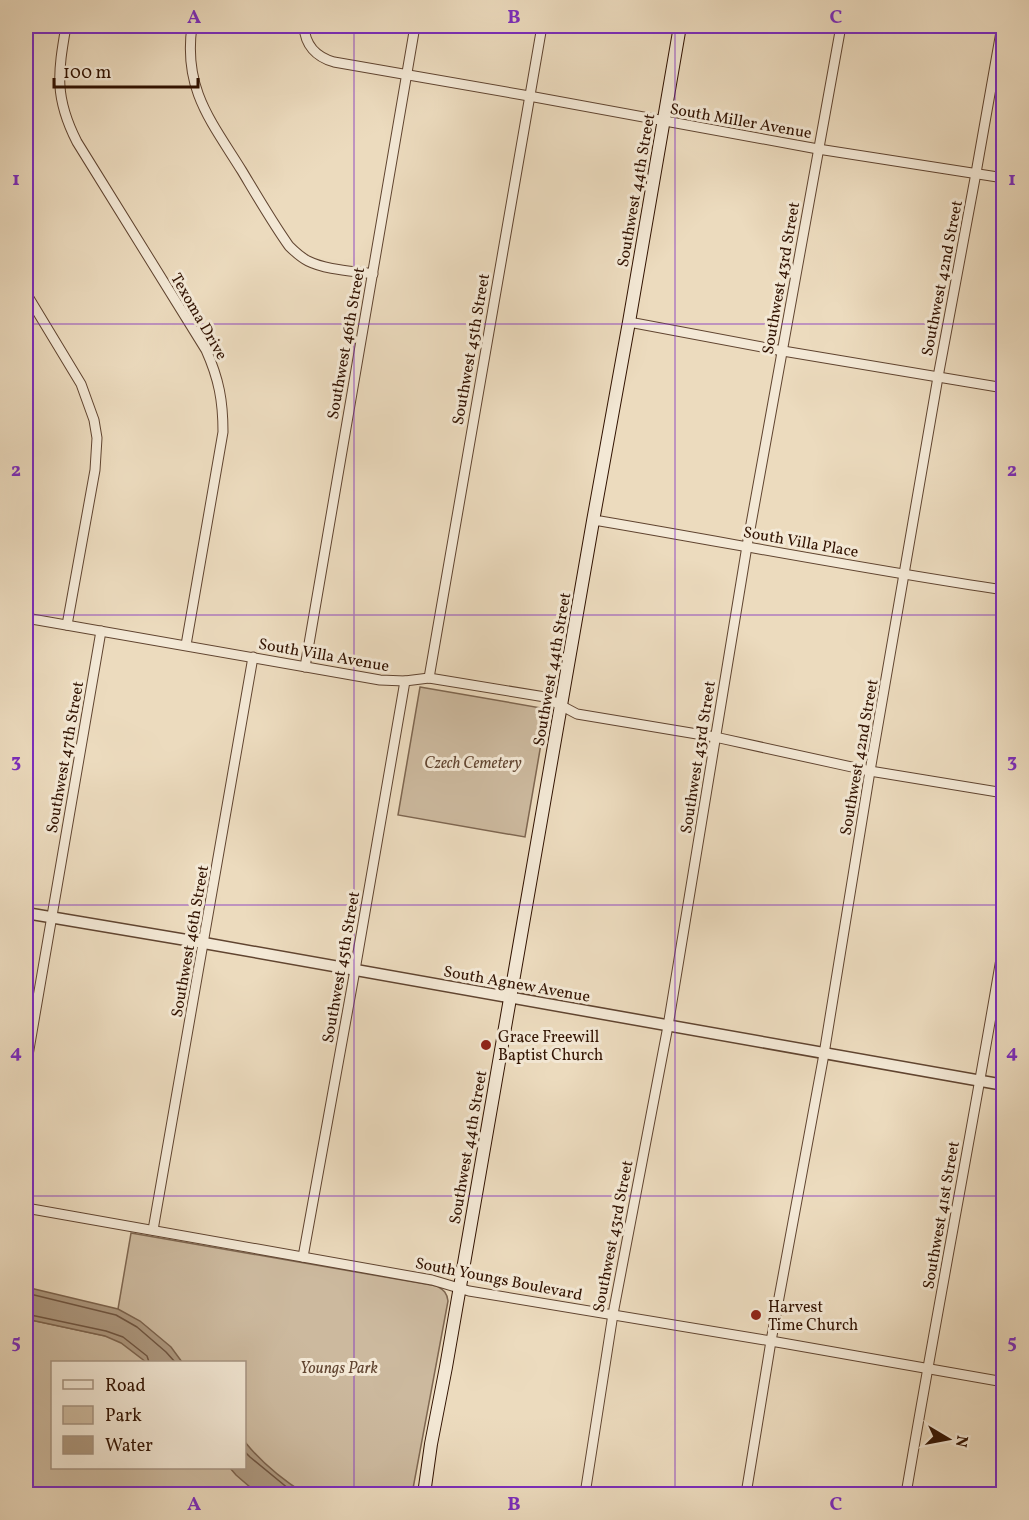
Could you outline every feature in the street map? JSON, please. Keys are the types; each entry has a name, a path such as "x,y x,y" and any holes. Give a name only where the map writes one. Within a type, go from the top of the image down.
{"main road":[{"name":"Southwest 44th Street","path":"424,1494 680,26"}],"street":[{"name":"Texoma Drive","path":"66,26 59,86 67,122 77,142 206,350 219,386 223,417 222,440 186,645"},
{"path":"192,26 189,58 200,100 216,130 289,246 298,255 324,266 373,274"},
{"name":"South Miller Avenue","path":"304,26 306,38 315,53 334,62 818,149 1004,178"},
{"name":"Southwest 46th Street","path":"305,667 415,26"},
{"name":"Southwest 45th Street","path":"429,678 542,26"},
{"name":"Southwest 43rd Street","path":"585,1494 613,1314 668,1026 747,546 841,26"},
{"name":"Southwest 42nd Street","path":"746,1494 771,1341 824,1054 938,377 1002,26"},
{"path":"26,293 81,384 94,420 97,438 95,470 67,625"},
{"path":"630,322 783,351 1004,388"},
{"name":"South Villa Place","path":"592,521 1004,590"},
{"name":"South Villa Avenue","path":"26,618 380,680 405,681 429,678 545,697 577,714 715,737 870,771 1004,793"},
{"name":"Southwest 47th Street","path":"26,1067 101,631"},
{"name":"Southwest 46th Street","path":"153,1230 253,657"},
{"name":"Southwest 45th Street","path":"303,1257 405,681"},
{"name":"South Agnew Avenue","path":"26,913 1004,1085"},
{"name":"Southwest 41st Street","path":"906,1494 1004,941"},
{"name":"South Youngs Boulevard","path":"26,1208 432,1280 460,1288 1004,1382"}],"green space":[{"name":"Czech Cemetery","path":"420,687 547,709 525,837 398,815"},
{"name":"Youngs Park","path":"131,1233 439,1287 446,1294 448,1301 412,1494 39,1494 26,1492 26,1319 105,1336 118,1309"}],"water":[{"path":"26,1287 118,1309 140,1321 171,1347 181,1361 145,1361 121,1343 105,1336 26,1319"},
{"path":"246,1443 273,1470 305,1494 258,1494 231,1469 246,1469"}],"place":[{"name":"Grace Freewill Baptist Church","path":"486,1045"},
{"name":"Harvest Time Church","path":"756,1315"}]}
